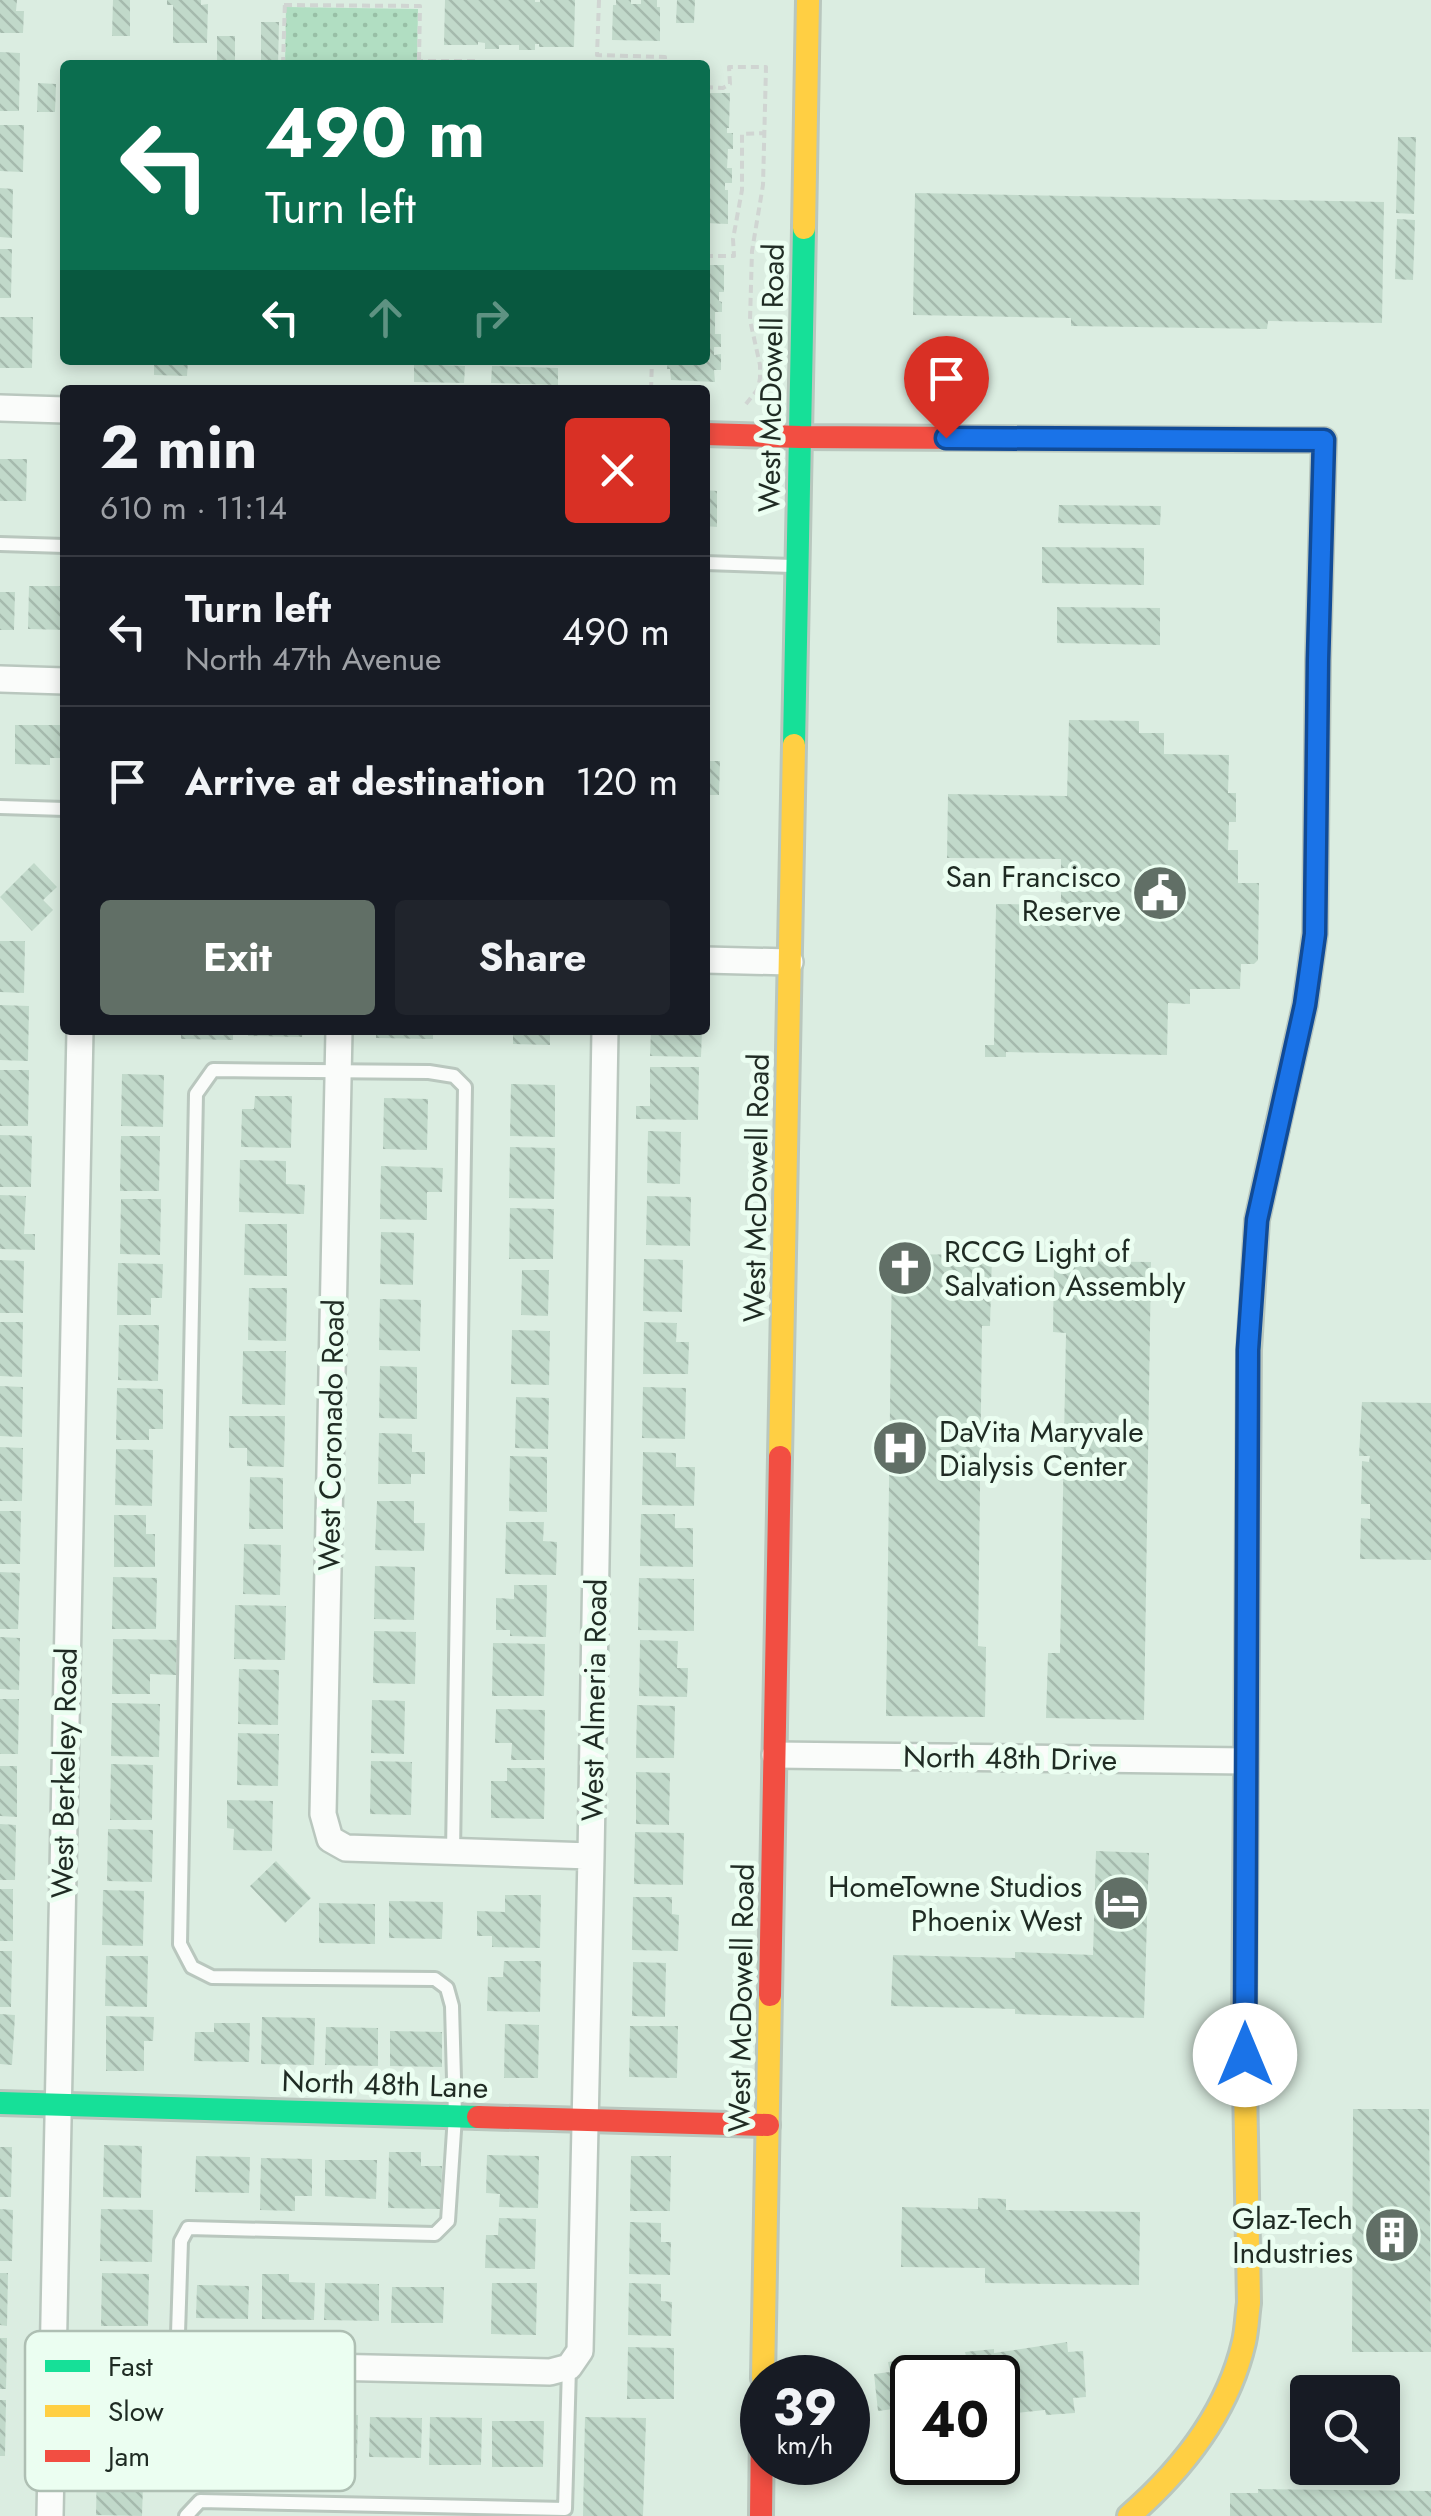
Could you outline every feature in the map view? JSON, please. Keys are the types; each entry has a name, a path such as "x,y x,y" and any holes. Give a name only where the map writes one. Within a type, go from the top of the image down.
{"street":[{"name":"West McDowell Road","path":"764,2355 808,0"},
{"path":"0,408 60,410"},
{"path":"710,434 1324,440 1315,934 1305,1005 1255,1235 1248,1362 1244,2028 1249,2303 1244,2342 1232,2382 1204,2433 1151,2499 1130,2516"},
{"path":"0,679 60,681"},
{"path":"710,960 790,962"},
{"name":"West Berkeley Road","path":"54,2331 80,1035"},
{"name":"West Coronado Road","path":"339,1035 323,1814 330,1839 346,1848 453,1852"},
{"name":"West Almeria Road","path":"570,2368 580,2352 605,1035"},
{"name":"North 48th Drive","path":"775,1755 1245,1762"},
{"path":"453,1852 592,1856"},
{"name":"North 48th Lane","path":"0,2103 768,2124"},
{"path":"355,2368 550,2372 570,2368"},
{"path":"761,2516 762,2485"},
{"path":"770,2485 782,2516"},
{"name":"West Berkeley Road","path":"50,2516 51,2491"}],"lane":[{"path":"0,544 60,546"},
{"path":"710,564 798,566"},
{"path":"0,808 60,810"},
{"path":"179,2331 181,2242 188,2228 435,2234 448,2222 454,2116 452,2006 447,1988 435,1979 212,1977 192,1967 180,1944 196,1094 213,1070 429,1072 454,1076 465,1087 453,1852"},
{"path":"186,2516 200,2500 565,2509 570,2368"}],"path":[{"path":"597,60 598,0"},
{"path":"283,60 284,2 420,3 419,60"},
{"path":"597,56 665,60"},
{"path":"710,87 730,84 729,67 766,67 764,186 752,251 750,320 760,378 758,388 741,410"},
{"path":"710,256 734,256 742,190 742,134 764,133"}],"green space":[{"path":"286,7 418,9 417,60 285,60"}],"building":[{"path":"0,0 17,0 16,11 24,11 23,33 0,33"},
{"path":"113,0 130,0 130,36 112,36"},
{"path":"167,0 201,0 201,5 208,4 207,43 173,43 173,5 167,5"},
{"path":"445,0 575,0 574,47 535,44 535,50 519,50 519,45 485,49 485,43 478,42 444,45"},
{"path":"616,0 641,4 641,0 657,0 660,41 612,40"},
{"path":"677,0 695,0 694,23 676,23"},
{"path":"261,22 279,22 278,60 261,60"},
{"path":"217,36 235,36 235,60 217,60"},
{"path":"0,52 20,53 19,111 0,111"},
{"path":"38,83 56,84 55,112 37,112"},
{"path":"710,93 730,93 727,133 733,133 733,149 728,149 727,168 732,168 732,183 725,183 728,224 710,223"},
{"path":"0,125 24,125 23,172 0,171"},
{"path":"1398,137 1416,137 1414,214 1396,213"},
{"path":"0,188 13,189 12,238 0,237"},
{"path":"915,193 1384,202 1382,323 1268,321 1267,329 1071,326 1071,318 913,315"},
{"path":"1397,219 1415,220 1413,280 1395,279"},
{"path":"0,249 12,249 11,298 0,298"},
{"path":"710,265 724,265 724,292 719,292 722,312 715,312 715,334 721,334 721,347 714,347 714,355 721,354 721,370 714,370 715,382 671,380 667,365 710,365"},
{"path":"0,317 33,317 32,368 0,368"},
{"path":"154,365 188,365 187,376 154,375"},
{"path":"414,365 465,366 464,383 414,382"},
{"path":"492,366 558,368 558,385 491,383"},
{"path":"0,459 27,459 26,501 0,501"},
{"path":"710,490 717,491 717,527 710,526"},
{"path":"1059,505 1161,506 1160,525 1058,523"},
{"path":"1042,547 1144,548 1144,585 1042,583"},
{"path":"29,586 60,586 60,630 28,629"},
{"path":"0,592 15,592 14,630 0,630"},
{"path":"1057,607 1160,608 1160,645 1057,643"},
{"name":"San Francisco Reserve","path":"1069,720 1139,721 1139,733 1164,733 1164,754 1229,755 1228,793 1236,793 1236,822 1229,822 1228,850 1238,850 1238,883 1259,883 1258,960 1241,964 1240,989 1190,989 1190,1004 1168,1003 1167,1055 1006,1052 1006,1057 985,1057 985,1045 994,1045 996,904 1061,905 1061,859 947,858 948,794 1067,796"},
{"path":"15,725 60,725 60,758 50,758 50,765 15,764"},
{"path":"710,761 720,761 719,795 710,795"},
{"path":"34,863 57,887 43,900 53,910 32,931 0,897"},
{"path":"0,941 25,941 24,993 0,992"},
{"path":"0,1005 29,1006 28,1061 0,1060"},
{"path":"181,1035 233,1035 233,1040 181,1039"},
{"path":"248,1035 302,1035 302,1037"},
{"path":"376,1035 433,1035 433,1039"},
{"path":"513,1035 550,1035 550,1045 513,1044"},
{"path":"651,1035 702,1035 701,1057 650,1056"},
{"path":"650,1067 699,1067 698,1120 636,1119 636,1106 650,1106"},
{"path":"0,1070 29,1070 28,1126 0,1126"},
{"path":"122,1074 164,1075 163,1127 121,1126"},
{"path":"511,1084 555,1085 555,1137 510,1136"},
{"path":"255,1096 292,1096 291,1148 241,1147 242,1109 254,1109"},
{"path":"384,1098 428,1099 427,1150 383,1149"},
{"path":"648,1131 681,1132 680,1184 647,1183"},
{"path":"0,1135 32,1136 31,1187 0,1187"},
{"path":"121,1136 160,1136 159,1191 120,1191"},
{"path":"510,1147 555,1148 554,1199 509,1198"},
{"path":"240,1160 286,1161 286,1184 305,1185 304,1214 239,1212"},
{"path":"381,1166 443,1168 442,1192 427,1192 427,1220 380,1219"},
{"path":"0,1195 26,1196 24,1234 35,1234 35,1250 0,1249"},
{"path":"647,1196 691,1197 690,1246 646,1245"},
{"path":"121,1199 161,1199 160,1255 120,1254"},
{"path":"510,1208 554,1209 553,1259 509,1259"},
{"path":"245,1224 287,1224 287,1276 244,1275"},
{"path":"381,1232 414,1233 413,1285 380,1284"},
{"path":"892,1254 992,1255 990,1326 982,1326 978,1646 986,1647 985,1717 886,1716"},
{"path":"644,1259 683,1260 682,1312 643,1311"},
{"path":"0,1260 24,1261 23,1313 0,1313"},
{"path":"1054,1261 1151,1262 1144,1720 1046,1718 1048,1653 1060,1653 1066,1333 1053,1332"},
{"path":"118,1263 163,1264 162,1298 151,1298 151,1315 117,1315"},
{"path":"522,1270 549,1270 548,1316 521,1315"},
{"path":"249,1288 287,1288 286,1341 248,1340"},
{"path":"380,1299 421,1300 420,1351 379,1350"},
{"path":"0,1322 23,1322 22,1377 0,1376"},
{"path":"644,1322 677,1323 676,1342 689,1342 688,1374 643,1374"},
{"path":"119,1325 159,1325 158,1381 118,1380"},
{"path":"512,1330 550,1331 549,1385 511,1384"},
{"path":"243,1351 286,1351 285,1405 242,1404"},
{"path":"380,1366 417,1367 417,1419 379,1418"},
{"path":"0,1386 23,1387 22,1437 0,1436"},
{"path":"643,1387 686,1388 685,1439 642,1438"},
{"path":"117,1388 163,1389 163,1429 149,1429 149,1440 116,1440"},
{"path":"516,1397 549,1398 548,1449 515,1448"},
{"path":"1362,1402 1431,1403 1431,1560 1360,1559 1361,1518 1370,1519 1370,1504 1361,1504 1362,1461 1369,1462 1370,1456 1359,1456"},
{"path":"229,1416 285,1416 284,1467 247,1466 247,1448 229,1448"},
{"path":"379,1433 412,1434 412,1452 425,1452 425,1474 411,1474 411,1484 378,1484"},
{"path":"0,1447 23,1448 22,1501 0,1501"},
{"path":"116,1449 153,1450 152,1506 115,1505"},
{"path":"643,1452 676,1453 676,1467 695,1467 694,1506 642,1505"},
{"path":"510,1456 547,1457 547,1512 509,1511"},
{"path":"250,1477 283,1478 283,1529 249,1529"},
{"path":"377,1501 414,1501 414,1523 425,1523 424,1551 375,1550"},
{"path":"0,1511 21,1511 20,1564 0,1564"},
{"path":"641,1514 675,1514 675,1528 693,1528 693,1567 640,1566"},
{"path":"114,1515 146,1515 146,1534 155,1534 155,1567 114,1567"},
{"path":"506,1522 544,1522 543,1541 557,1542 556,1575 505,1574"},
{"path":"244,1544 281,1545 280,1595 243,1594"},
{"path":"375,1566 415,1567 414,1620 374,1619"},
{"path":"0,1572 20,1573 18,1629 0,1629"},
{"path":"113,1577 157,1578 156,1629 112,1629"},
{"path":"639,1578 694,1579 694,1631 638,1630"},
{"path":"514,1585 547,1585 546,1637 510,1636 510,1630 496,1630 496,1598 514,1599"},
{"path":"235,1605 286,1606 285,1660 234,1659"},
{"path":"374,1631 416,1632 415,1684 373,1683"},
{"path":"0,1637 20,1638 19,1690 0,1689"},
{"path":"113,1639 177,1640 176,1675 150,1674 150,1694 112,1694"},
{"path":"640,1640 678,1641 677,1668 688,1668 687,1697 639,1696"},
{"path":"493,1643 545,1644 544,1696 492,1696"},
{"path":"239,1669 279,1670 278,1725 238,1724"},
{"path":"0,1699 19,1699 18,1754 0,1754"},
{"path":"372,1700 405,1701 404,1754 371,1753"},
{"path":"112,1703 160,1704 159,1757 111,1756"},
{"path":"637,1705 675,1706 674,1758 636,1758"},
{"path":"496,1709 545,1710 544,1760 511,1760 512,1743 495,1743"},
{"path":"238,1733 279,1734 278,1786 237,1785"},
{"path":"371,1761 412,1762 411,1815 370,1814"},
{"path":"111,1764 153,1765 152,1820 110,1820"},
{"path":"0,1766 17,1766 17,1817 0,1816"},
{"path":"507,1768 545,1768 544,1819 491,1818 491,1781 507,1781"},
{"path":"636,1772 670,1773 669,1825 636,1824"},
{"path":"227,1800 273,1801 272,1851 233,1850 234,1829 227,1828"},
{"path":"0,1824 16,1825 15,1880 0,1880"},
{"path":"108,1829 153,1830 152,1882 107,1881"},
{"path":"635,1832 684,1833 683,1885 634,1884"},
{"name":"HomeTowne Studios Phoenix West","path":"1096,1851 1149,1853 1144,2018 891,2006 893,1955 1093,1955"},
{"path":"276,1861 311,1898 285,1923 250,1886"},
{"path":"0,1889 13,1889 13,1941 0,1941"},
{"path":"103,1890 144,1891 143,1946 102,1945"},
{"path":"505,1895 541,1895 540,1948 492,1947 492,1936 477,1936 477,1911 505,1912"},
{"path":"633,1897 672,1897 672,1914 679,1915 678,1951 632,1950"},
{"path":"389,1901 443,1902 442,1939 389,1938"},
{"path":"319,1903 375,1904 375,1944 319,1943"},
{"path":"0,1951 12,1951 11,2007 0,2007"},
{"path":"106,1956 148,1956 147,2007 105,2006"},
{"path":"504,1961 541,1961 540,2012 487,2011 488,1977 503,1977"},
{"path":"633,1962 666,1963 665,2017 632,2016"},
{"path":"0,2014 15,2015 12,2065 0,2064"},
{"path":"106,2016 154,2017 153,2041 144,2041 144,2071 106,2071"},
{"path":"262,2017 315,2018 314,2065 261,2064"},
{"path":"214,2023 250,2023 249,2062 194,2061 195,2032 214,2032"},
{"path":"505,2024 539,2025 538,2078 504,2078"},
{"path":"630,2026 678,2026 677,2078 629,2077"},
{"path":"326,2027 378,2028 378,2066 325,2065"},
{"path":"390,2031 442,2032 442,2067 390,2066"},
{"name":"Glaz-Tech Industries","path":"1353,2109 1429,2109 1431,2352 1352,2352"},
{"path":"104,2145 142,2146 141,2198 103,2197"},
{"path":"0,2147 12,2147 11,2197 0,2197"},
{"path":"389,2152 421,2152 421,2166 442,2166 441,2209 388,2208"},
{"path":"487,2155 539,2156 538,2208 499,2207 500,2194 486,2193"},
{"path":"196,2156 250,2157 249,2193 195,2192"},
{"path":"631,2156 671,2156 670,2211 630,2211"},
{"path":"261,2158 312,2159 312,2196 295,2196 295,2211 260,2210"},
{"path":"325,2160 377,2160 376,2199 325,2196"},
{"path":"978,2198 1006,2199 1006,2210 1140,2212 1139,2285 985,2283 985,2268 901,2267 902,2207 978,2209"},
{"path":"0,2209 13,2210 12,2261 0,2261"},
{"path":"101,2209 153,2210 152,2262 100,2261"},
{"path":"499,2218 536,2219 535,2269 485,2268 486,2235 498,2235"},
{"path":"630,2222 661,2223 661,2242 671,2242 670,2275 629,2274"},
{"path":"0,2273 8,2273 7,2326 0,2325"},
{"path":"102,2273 149,2274 148,2326 101,2326"},
{"path":"262,2274 289,2274 289,2282 315,2283 314,2320 262,2319"},
{"path":"325,2283 379,2284 379,2321 324,2320"},
{"path":"492,2283 537,2283 536,2335 491,2334"},
{"path":"629,2283 661,2284 661,2301 672,2302 671,2336 628,2335"},
{"path":"197,2285 249,2286 248,2319 196,2318"},
{"path":"392,2287 444,2287 443,2323 391,2323"},
{"path":"0,2338 7,2338 6,2389 0,2389"},
{"path":"1067,2342 1068,2352 1083,2351 1086,2397 1073,2398 1075,2413 1020,2413 1020,2355 965,2352 994,2349 994,2353"},
{"path":"628,2347 674,2348 674,2399 627,2399"},
{"path":"890,2372 890,2409 878,2411 874,2374"},
{"path":"0,2400 6,2400 5,2456 0,2456"},
{"path":"355,2415 358,2415 355,2458"},
{"path":"370,2417 422,2418 421,2458 369,2457"},
{"path":"430,2417 482,2418 481,2465 429,2465"},
{"path":"585,2417 646,2418 643,2516 583,2516"},
{"path":"492,2421 544,2421 543,2467 492,2467"},
{"path":"1258,2489 1431,2491 1431,2516 1230,2516 1230,2493 1258,2493"},
{"path":"96,2491 143,2491 142,2516 96,2515"}],"traffic: fast":[{"path":"794,745 804,228"},
{"path":"1247,1648 1249,1350 1257,1220 1277,1129"},
{"path":"0,2103 478,2117"}],"traffic: slow":[{"path":"804,228 808,0"},
{"path":"1277,1129 1305,1005 1315,933 1324,440 1282,440"},
{"path":"780,1457 794,745"},
{"path":"1129,2516 1167,2479 1215,2415 1237,2367 1246,2332 1247,1648"},
{"path":"763,2355 770,1995"}],"traffic: jam":[{"path":"710,434 1282,440"},
{"path":"770,1995 780,1457"},
{"path":"478,2117 768,2125"},
{"path":"761,2485 761,2516"}],"place":[{"name":"San Francisco Reserve","path":"1160,893"},
{"name":"RCCG Light of Salvation Assembly","path":"905,1268"},
{"name":"DaVita Maryvale Dialysis Center","path":"900,1448"},
{"name":"HomeTowne Studios Phoenix West","path":"1121,1903"},
{"name":"Glaz-Tech Industries","path":"1392,2235"}],"route":[{"path":"946,438 1324,440 1315,934 1305,1005 1257,1220 1248,1350 1245,2055"}]}
